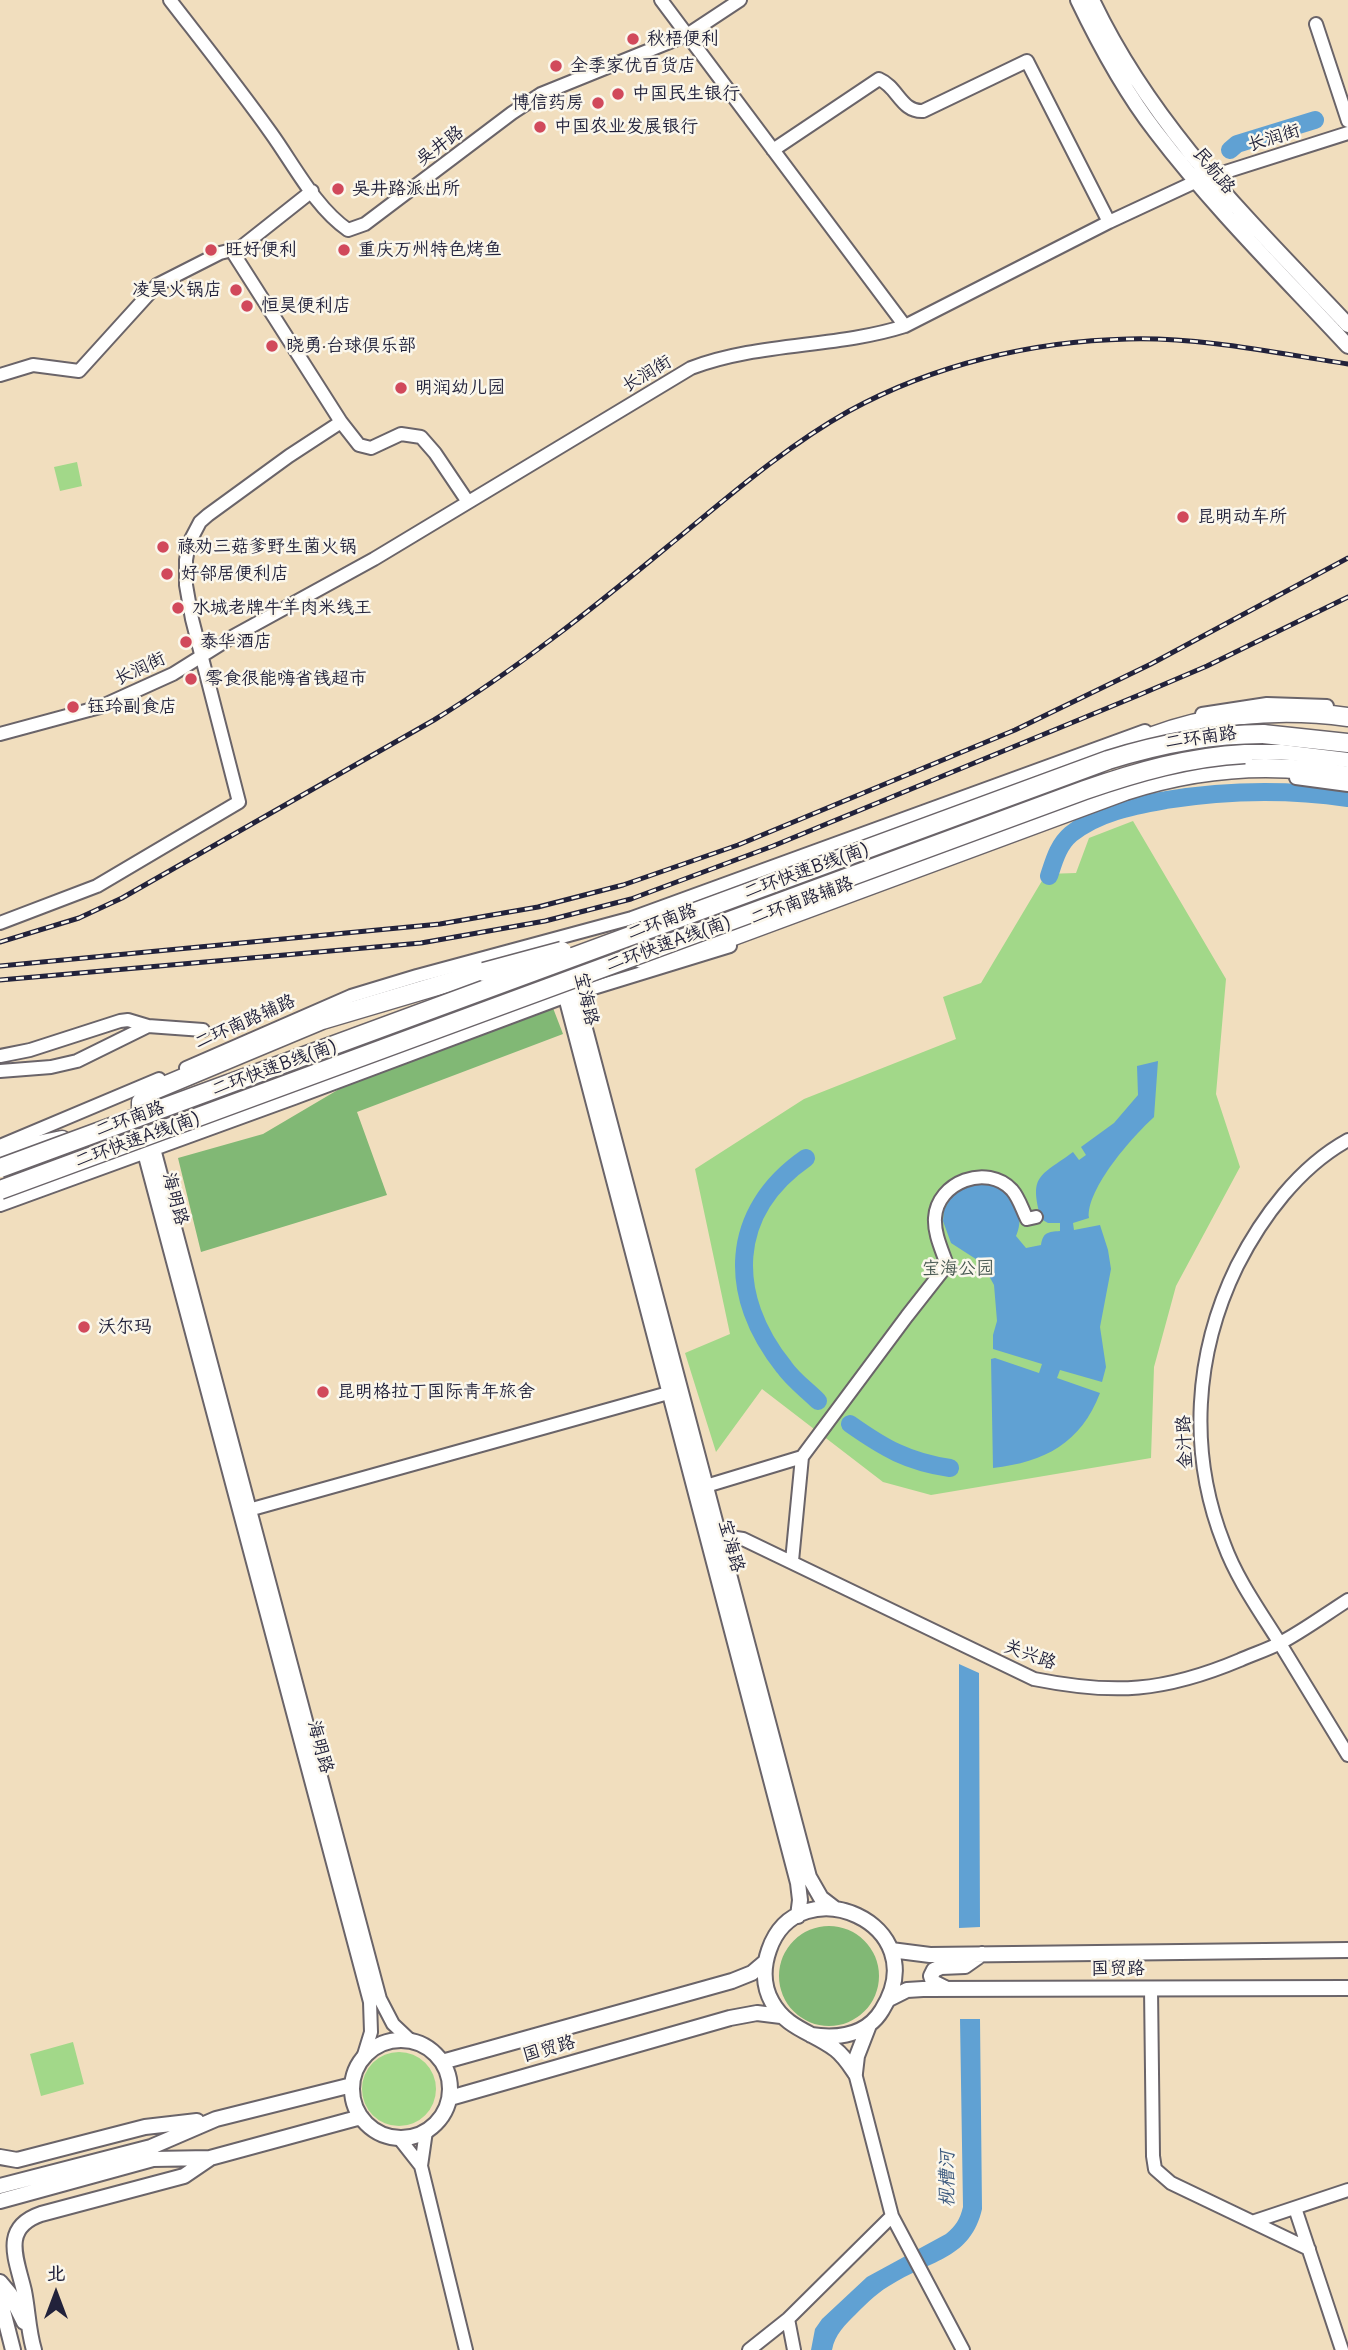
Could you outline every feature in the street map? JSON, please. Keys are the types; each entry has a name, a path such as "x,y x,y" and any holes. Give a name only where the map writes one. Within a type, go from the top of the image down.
{"highway":[{"path":"1044,786 1162,731 1225,717 1282,711 1348,716"},
{"name":"二环快速B线(南)","path":"0,1170 139,1127 683,916 1108,760 1183,740 1225,735 1263,734 1348,742"},
{"path":"1244,754 1293,757 1348,775"},
{"name":"二环快速A线(南)","path":"0,1188 1141,771 1187,760 1244,754 1348,762"},
{"path":"566,982 602,967 694,948 728,938 1125,791 1197,772 1236,767 1273,766 1348,775"},
{"path":"1027,828 1054,816 1104,786 1141,771"},
{"path":"0,1153 91,1133 139,1127 141,1102 156,1089 340,1013 683,916"}],"main road":[{"name":"民航路","path":"1078,0 1119,79 1156,132 1348,325"},
{"name":"民航路","path":"1092,0 1130,72 1203,179 1348,346"},
{"name":"二环南路","path":"566,982 1044,786 1136,754 1205,740 1263,737 1348,742"},
{"name":"二环南路","path":"0,1188 139,1127 566,982 1019,810 1140,768 1186,757 1226,752 1282,752 1348,762"},
{"name":"宝海路","path":"566,982 674,1392 809,1877 821,1898 834,1908"},
{"name":"宝海路","path":"674,1392 706,1486 713,1534 798,1883 798,1916"},
{"path":"811,2035 829,2038 847,2035 870,2023 889,1999 894,1975 891,1950 869,1921 852,1912 834,1908 812,1910 782,1928 765,1962 765,1981 770,2000 781,2016 795,2028 834,2049 846,2059 855,2074"},
{"name":"国贸路","path":"891,1950 930,1955 1348,1950"},
{"path":"948,1989 933,1982 931,1976 934,1969 965,1966 982,1954"},
{"name":"国贸路","path":"442,2062 732,1980 752,1973 765,1962"},
{"name":"国贸路","path":"889,1999 907,1990 948,1989 1348,1988"},
{"name":"国贸路","path":"450,2098 730,2018 757,2013 781,2016"},
{"path":"855,2074 857,2056 870,2023"},
{"path":"387,2041 411,2041 432,2051 442,2062 448,2073 450,2098 438,2122 426,2131 414,2137 384,2135 371,2128 360,2117 353,2102 355,2071 363,2058 387,2041"},
{"path":"0,2157 17,2160 145,2127 216,2119 352,2085"},
{"path":"0,2201 153,2159 210,2158 360,2117"},
{"path":"0,2186 151,2147 216,2119"},
{"path":"34,2350 24,2293 13,2252 16,2234 22,2225 30,2217 184,2176 210,2158"},
{"path":"0,2282 10,2294 29,2332"},
{"path":"0,2299 13,2350"}],"street":[{"name":"吴井路","path":"170,0 312,191 337,222 348,230 365,224 541,94 687,35 740,0"},
{"path":"661,0 905,326"},
{"path":"1317,23 1348,121"},
{"path":"773,149 879,79 887,82 913,112 923,111 1027,61 1109,222"},
{"name":"长润街","path":"0,734 100,707 165,678 232,637 374,559 691,368 733,355 879,335 905,326 1109,222 1203,179 1348,133"},
{"path":"0,375 33,365 79,371 115,333 145,295 158,285 220,253 240,248 312,191"},
{"path":"232,251 341,422 359,445 365,448 401,434 421,437 468,502"},
{"path":"0,923 97,886 239,802 186,585 186,555 193,533 208,515 341,422"},
{"name":"二环南路辅路","path":"0,1146 351,996 662,908 1171,722 1220,709 1267,704 1348,709"},
{"name":"二环南路辅路","path":"0,1205 149,1150 566,982 714,951 1075,817 1154,791 1203,780 1242,776 1289,777 1348,785"},
{"path":"552,940 566,982"},
{"path":"0,1056 30,1050 120,1021 203,1030"},
{"path":"0,1071 51,1067 77,1061 148,1026"},
{"name":"海明路","path":"133,1090 139,1127 149,1150 380,1999 393,2024 411,2041"},
{"name":"金汁路","path":"1348,1140 1315,1164 1283,1196 1242,1256 1217,1313 1207,1347 1201,1383 1200,1427 1204,1475 1224,1545 1242,1583 1348,1755"},
{"path":"792,1561 802,1458 947,1265 936,1234 935,1217 940,1201 963,1180 986,1177 999,1181 1013,1191 1027,1219 1037,1217"},
{"path":"246,1511 674,1392"},
{"path":"706,1486 802,1458"},
{"name":"海明路","path":"246,1511 345,1912 370,2002 371,2032 363,2058"},
{"name":"关兴路","path":"713,1534 743,1539 792,1561 1034,1679 1078,1688 1158,1686 1206,1674 1280,1643 1348,1600"},
{"path":"1152,1988 1153,2156 1156,2169 1171,2183 1255,2221 1308,2249"},
{"path":"855,2074 892,2216 963,2350"},
{"path":"426,2131 421,2166 466,2350"},
{"path":"399,2138 421,2166"},
{"path":"1255,2221 1348,2190"},
{"path":"1295,2208 1342,2350"},
{"path":"749,2350 788,2319 892,2216"},
{"path":"788,2319 794,2350"}],"green space":[{"path":"77,462 82,486 60,491 54,467"},
{"name":"宝海公园","path":"1133,821 1226,979 1216,1094 1240,1167 1176,1286 1154,1367 1151,1458 931,1495 883,1482 762,1389 716,1452 685,1353 730,1334 695,1169 804,1099 956,1039 943,997 981,983 1046,874 1076,873 1089,838"},
{"path":"553,1008 563,1034 357,1112 387,1195 201,1252 178,1158 263,1134 341,1088 447,1041"},
{"path":"819,1926 839,1926 865,1940 876,1957 879,1976 876,1995 865,2012 839,2026 819,2026 801,2018 787,2004 779,1986 779,1966 787,1948 801,1934"},
{"path":"73,2042 84,2084 41,2096 30,2054"},
{"path":"392,2052 406,2052 420,2058 430,2068 436,2089 430,2110 420,2120 406,2126 392,2126 378,2120 368,2110 362,2096 362,2082 368,2068 378,2058"}],"water":[{"path":"1158,1061 1154,1117 1112,1164 1095,1193 1089,1218 1073,1223 1074,1230 1100,1225 1108,1250 1111,1269 1100,1327 1106,1367 1102,1382 1060,1370 1057,1378 1100,1393 1083,1425 1059,1447 1029,1461 993,1468 991,1359 1039,1373 1042,1364 993,1349 997,1321 994,1285 982,1263 951,1243 943,1221 944,1210 954,1192 979,1180 1000,1186 1011,1193 1017,1204 1020,1217 1016,1236 1026,1248 1041,1245 1047,1234 1060,1231 1060,1223 1048,1223 1041,1219 1036,1193 1040,1178 1073,1152 1079,1160 1086,1155 1081,1147 1114,1123 1138,1095 1137,1066"},
{"path":"959,1664 979,1673 980,1927 959,1928"},
{"path":"960,2019 980,2019 982,2209 977,2225 969,2238 948,2256 908,2275 874,2297 841,2330 832,2350 811,2350 815,2329 822,2319 867,2277 946,2234 959,2219 963,2207"}],"waterway":[{"path":"1230,150 1237,144 1315,120"},
{"path":"1049,876 1060,848 1071,834 1104,815 1129,808 1166,800 1234,793 1280,792 1348,798"},
{"path":"806,1158 780,1180 762,1203 750,1229 744,1256 745,1284 752,1312 765,1340 788,1372 818,1401"},
{"path":"850,1424 897,1453 921,1462 950,1468"}],"railway":[{"path":"0,942 79,918 122,898 434,720 554,638 801,441 881,395 949,369 984,359 1092,341 1183,341 1348,364"},
{"path":"0,966 440,924 538,907 623,885 738,845 1015,730 1151,664 1348,558"},
{"path":"0,980 421,943 545,921 631,899 773,846 1139,695 1207,666 1348,597"}],"place":[{"name":"秋梧便利","path":"633,39"},
{"name":"全季家优百货店","path":"556,66"},
{"name":"中国民生银行","path":"618,94"},
{"name":"博信药房","path":"598,103"},
{"name":"中国农业发展银行","path":"540,127"},
{"name":"吴井路派出所","path":"338,189"},
{"name":"旺好便利","path":"211,250"},
{"name":"重庆万州特色烤鱼","path":"344,250"},
{"name":"凌昊火锅店","path":"236,290"},
{"name":"恒昊便利店","path":"247,306"},
{"name":"晓勇·台球俱乐部","path":"272,346"},
{"name":"明润幼儿园","path":"401,388"},
{"name":"昆明动车所","path":"1183,517"},
{"name":"禄劝三菇爹野生菌火锅","path":"163,547"},
{"name":"好邻居便利店","path":"167,574"},
{"name":"水城老牌牛羊肉米线王","path":"178,608"},
{"name":"泰华酒店","path":"186,642"},
{"name":"零食很能嗨省钱超市","path":"191,679"},
{"name":"钰玲副食店","path":"73,707"},
{"name":"沃尔玛","path":"84,1327"},
{"name":"昆明格拉丁国际青年旅舍","path":"323,1392"}],"water label":[{"name":"枧槽河","path":"948,2179"}]}
